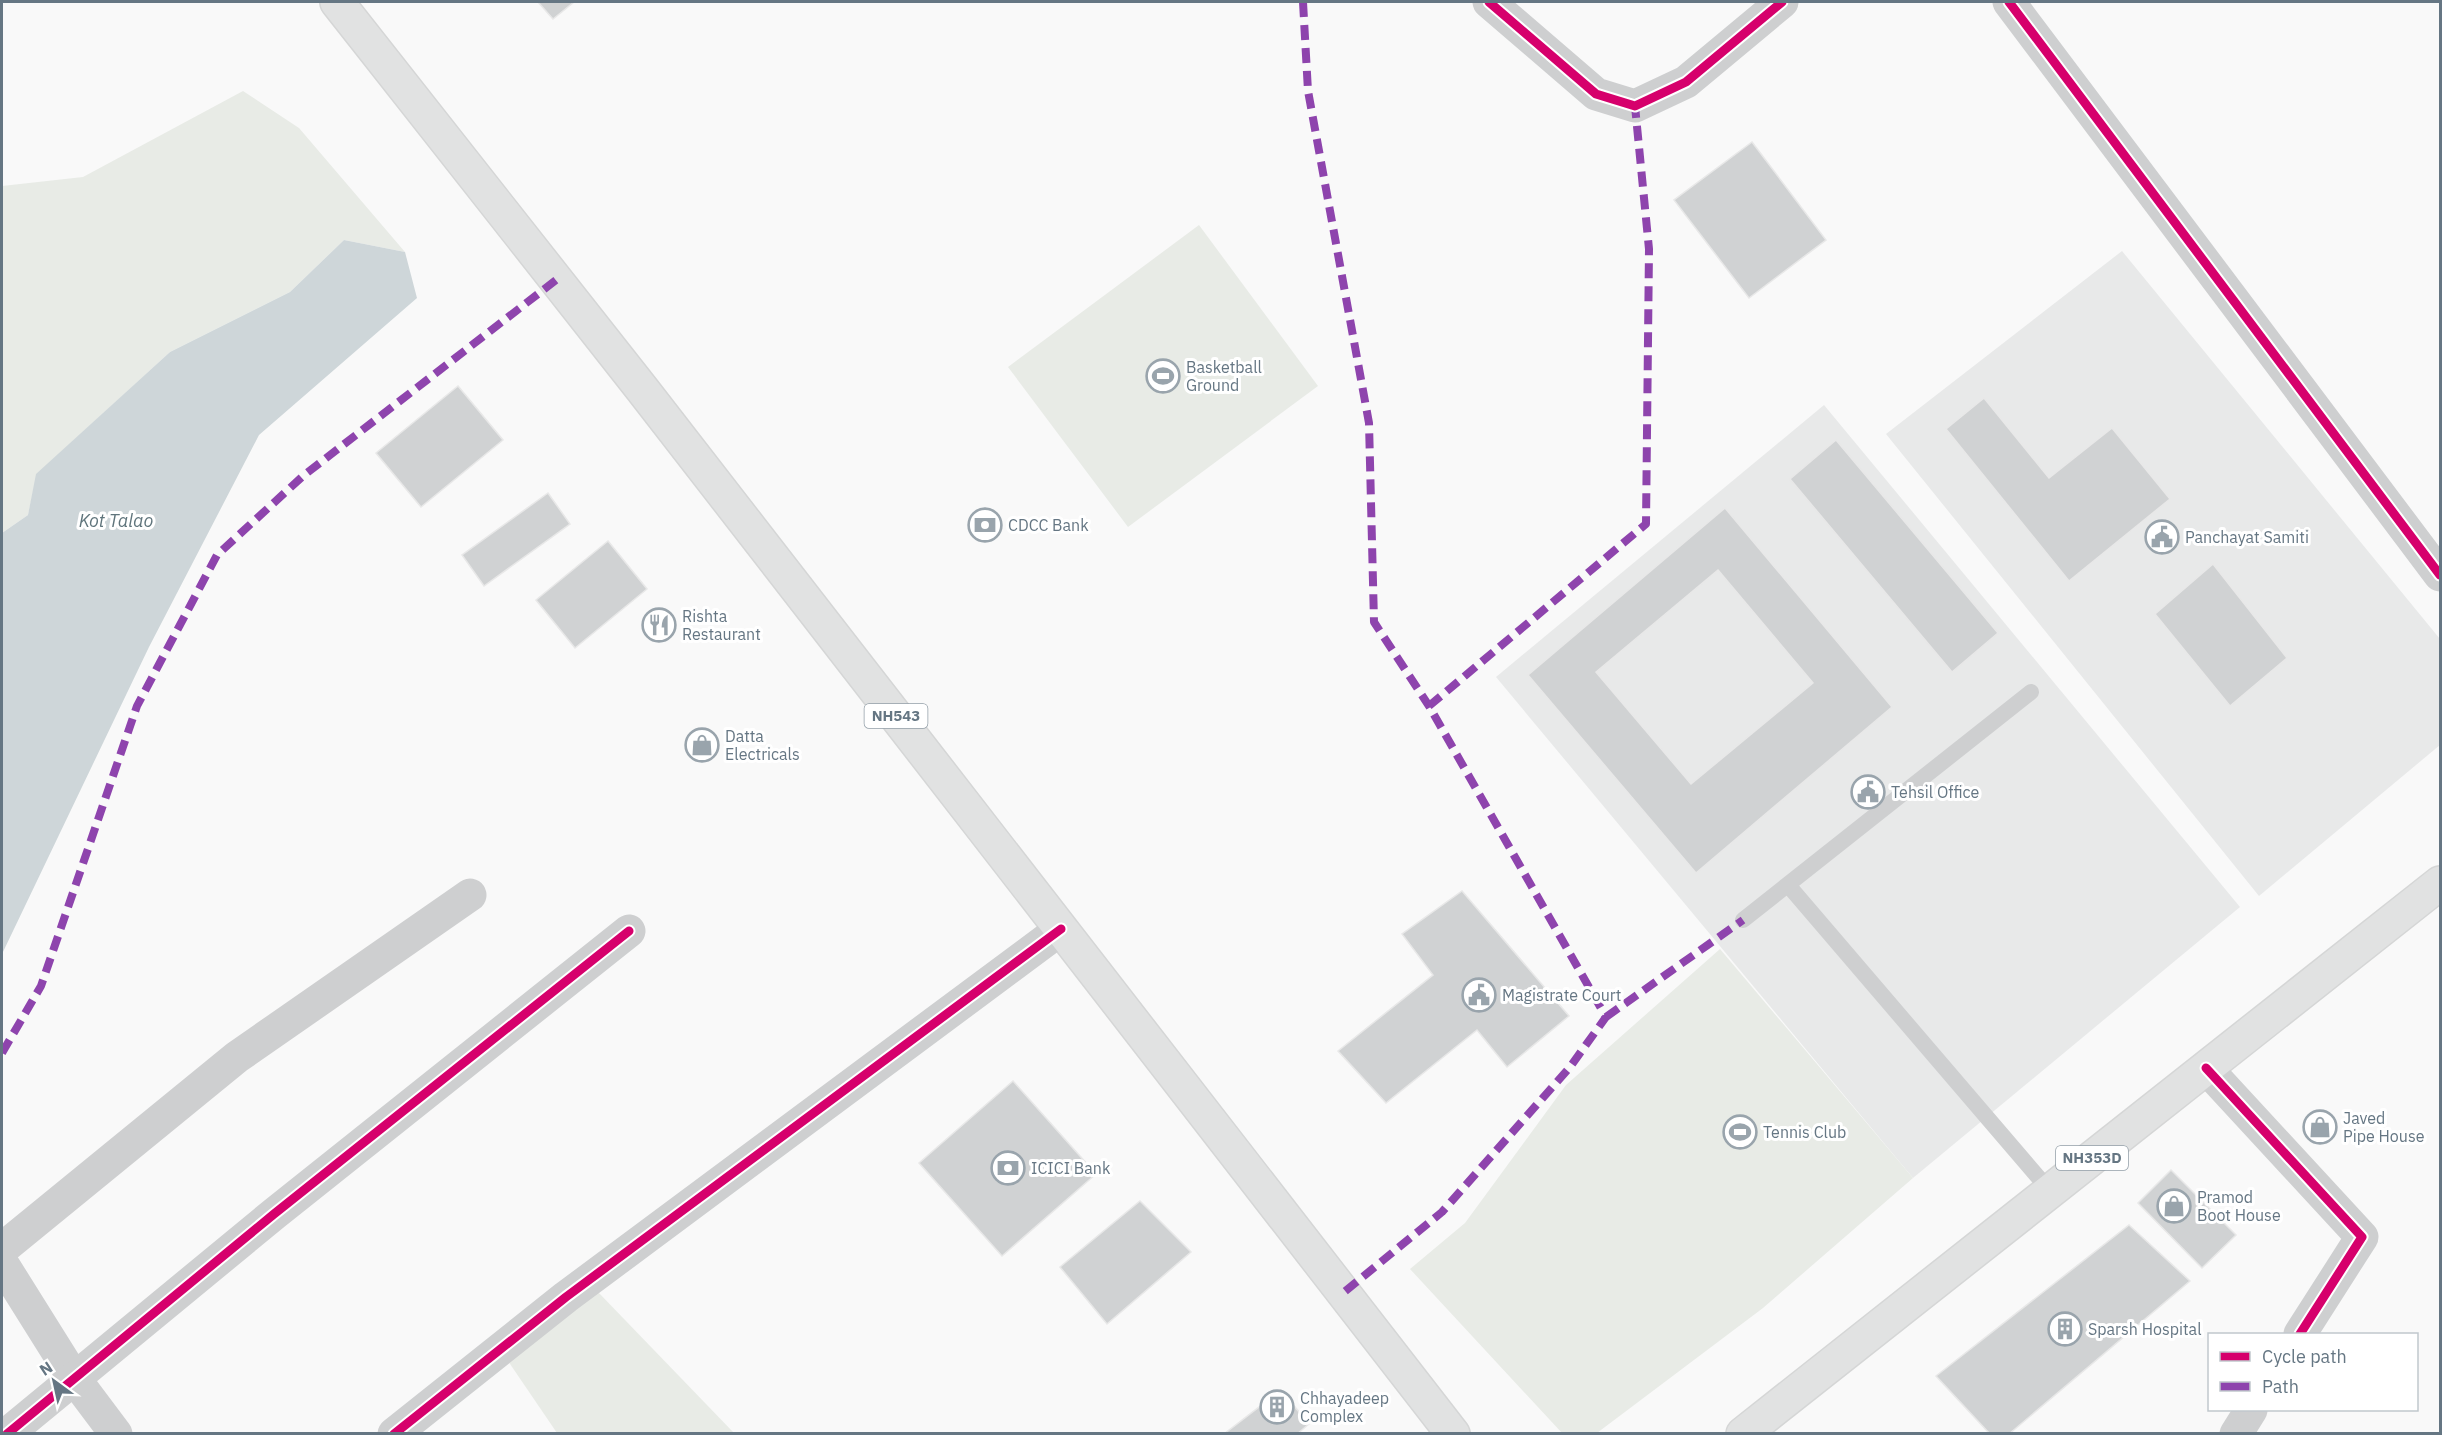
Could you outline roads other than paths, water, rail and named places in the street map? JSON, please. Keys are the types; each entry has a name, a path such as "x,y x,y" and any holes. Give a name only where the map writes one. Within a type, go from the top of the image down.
{"highway":[{"name":"NH543","path":"336,2 642,389 1453,1434"},
{"name":"NH353D","path":"1743,1434 2440,883"}],"street":[{"path":"1489,2 1596,94 1635,106 1686,81 1782,2"},
{"path":"2009,2 2440,575"},
{"path":"2,1249 237,1057 470,894"},
{"path":"394,1434 566,1297 1061,929"},
{"path":"7,1434 265,1221 629,931"},
{"path":"2206,1068 2362,1237 2301,1333"},
{"path":"2,1263 74,1378 116,1434"},
{"path":"2236,1434 2251,1411"}],"lane":[{"path":"1743,920 2031,692"},
{"path":"1788,885 2050,1191"}],"water":[{"name":"Kot Talao","path":"344,240 405,252 417,298 259,435 149,647 2,954 2,533 28,515 36,474 170,352 290,292"}],"place":[{"name":"Basketball Ground","path":"1163,376"},
{"name":"CDCC Bank","path":"985,525"},
{"name":"Panchayat Samiti","path":"2162,537"},
{"name":"Rishta Restaurant","path":"659,625"},
{"name":"Datta Electricals","path":"702,745"},
{"name":"Tehsil Office","path":"1868,792"},
{"name":"Magistrate Court","path":"1479,995"},
{"name":"Javed Pipe House","path":"2320,1127"},
{"name":"Tennis Club","path":"1740,1132"},
{"name":"ICICI Bank","path":"1008,1168"},
{"name":"Pramod Boot House","path":"2174,1206"},
{"name":"Sparsh Hospital","path":"2065,1329"},
{"name":"Chhayadeep Complex","path":"1277,1407"}]}
